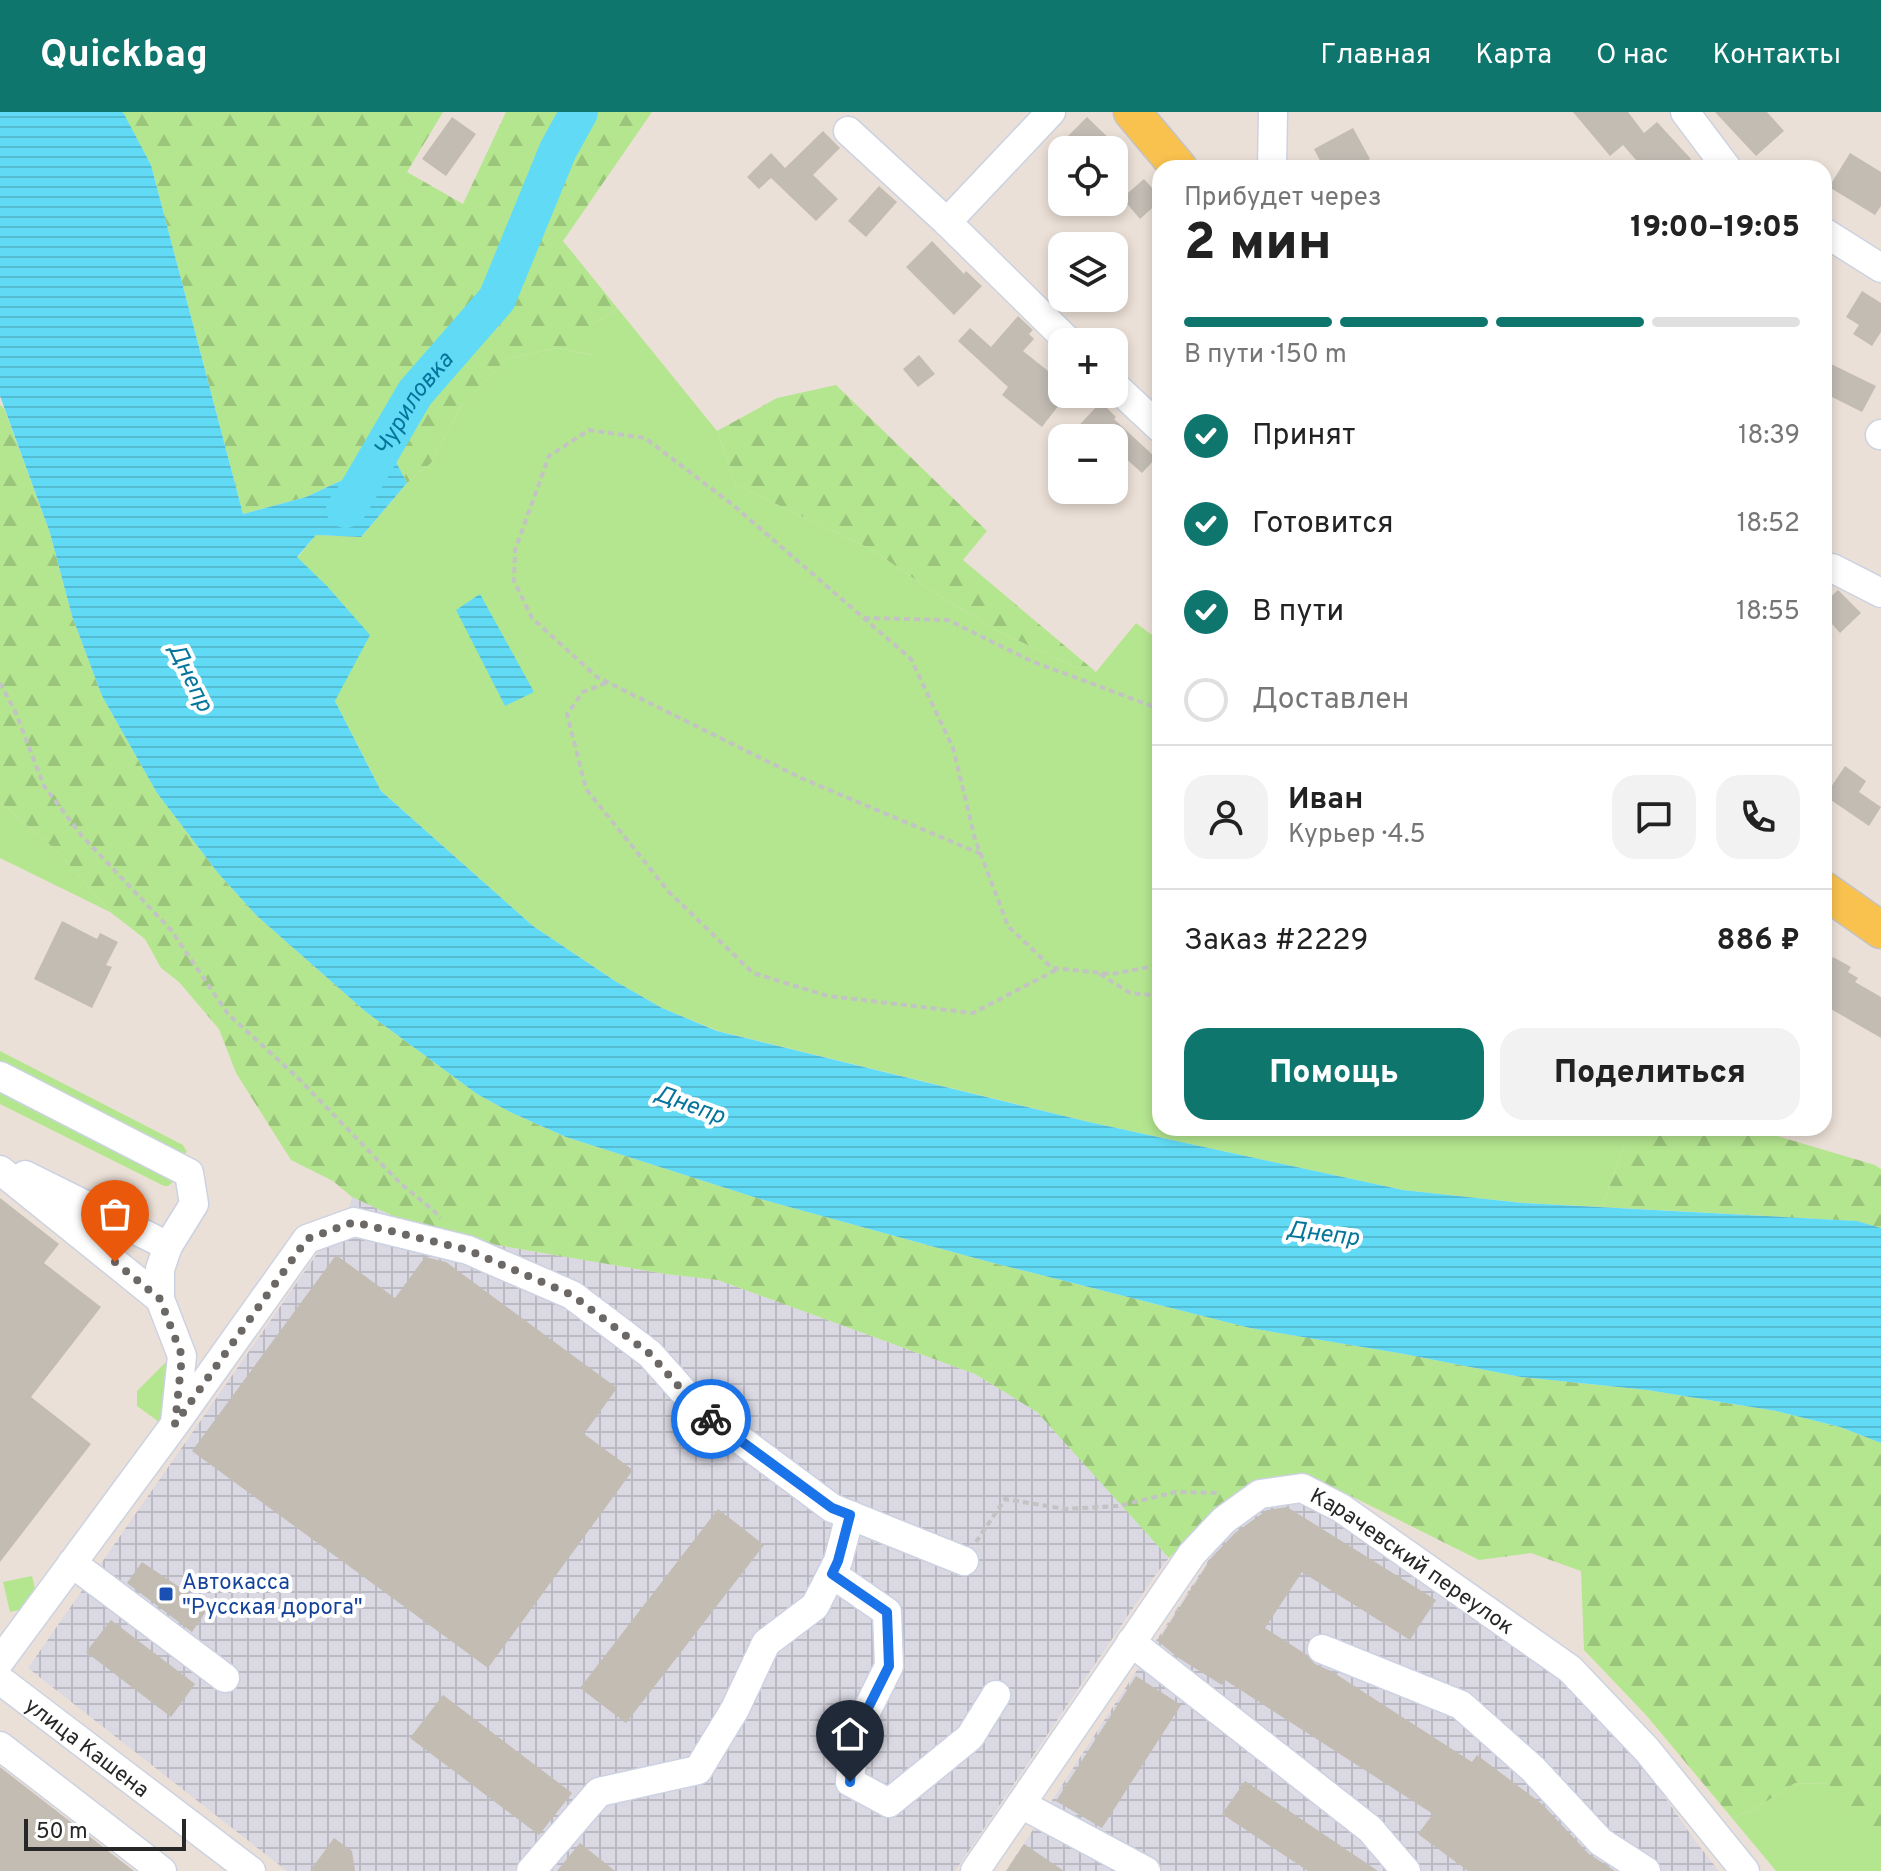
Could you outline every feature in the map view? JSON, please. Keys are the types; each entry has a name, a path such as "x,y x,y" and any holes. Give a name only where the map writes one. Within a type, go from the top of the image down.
{"main road":[{"path":"1132,112 1172,160"},
{"path":"1832,896 1881,930"}],"street":[{"path":"947,222 1051,112"},
{"path":"1272,160 1273,112"},
{"path":"1685,112 1721,160"},
{"path":"848,131 947,222 1055,328"},
{"path":"1832,237 1881,268"},
{"path":"1128,398 1152,421"},
{"path":"1832,568 1881,593"},
{"path":"0,1076 189,1173 194,1204 168,1246 160,1269 160,1299 182,1356 175,1424"},
{"path":"0,1163 168,1246"},
{"path":"0,1170 160,1299"},
{"path":"0,1661 307,1239 354,1222 468,1250 572,1295 650,1354 699,1409 832,1508 964,1561"},
{"name":"Карачевский переулок","path":"975,1871 1192,1554 1224,1520 1260,1494 1302,1488 1341,1508 1570,1669 1647,1750 1745,1871"},
{"path":"531,1871 599,1792 698,1770 735,1709 766,1643 815,1606 838,1561 850,1515"},
{"path":"72,1563 225,1678"},
{"path":"832,1574 887,1612 889,1666 854,1736 850,1782 889,1803 970,1737 996,1695"},
{"path":"1131,1642 1370,1829 1406,1871"},
{"path":"1322,1649 1461,1705 1533,1769 1601,1842 1646,1871"},
{"name":"улица Кашена","path":"0,1680 251,1871"},
{"path":"0,1746 162,1871"},
{"path":"1021,1804 1146,1871"}],"path":[{"path":"981,854 801,778 597,677 532,618 514,581 515,550 549,456 589,430 645,438 733,505 911,659 953,748 975,839 981,854 1008,926 1052,968 1112,974 1152,966"},
{"path":"864,618 948,620 1031,661 1152,706"},
{"path":"607,682 583,692 567,714 586,789 669,892 753,973 828,996 973,1013 1058,969"},
{"path":"0,683 15,711 44,786 82,836 171,930 228,1014 297,1077 401,1184 433,1210 468,1250"},
{"path":"1098,973 1130,993 1152,995"},
{"path":"964,1561 1005,1499 1065,1509 1118,1506 1176,1492 1218,1493"}],"shaded area":[{"path":"352,1197 433,1234 718,1280 975,1374 1037,1412 1143,1528 1169,1558 955,1871 287,1871 28,1668 349,1208"},
{"path":"1299,1498 1559,1659 1593,1694 1719,1871 1006,1871 1238,1515"}],"green space":[{"path":"122,112 443,112 407,172 463,204 506,112 652,112 563,241 618,309 593,324 593,355 558,348 506,359 460,408 431,463 407,483 394,459 306,497 243,514 151,165"},
{"path":"618,309 717,431 736,485 871,549 994,629 1072,666 1096,672 1136,623 1152,635 1152,1136 718,1031 662,1008 615,981 533,926 381,791 335,701 297,558 316,535 361,537 407,483 431,463 460,408 506,359 558,348 592,355 593,324"},
{"path":"836,385 987,531 963,560 1096,672 1072,666 994,629 871,549 736,485 717,431 777,398"},
{"path":"0,405 4,408 50,533 72,616 102,696 157,793 218,873 257,916 366,1012 477,1094 566,1137 760,1199 982,1260 1250,1328 1521,1377 1647,1390 1776,1411 1840,1427 1881,1443 1881,1834 1869,1838 1828,1784 1795,1783 1756,1808 1732,1818 1646,1715 1584,1650 1581,1571 1531,1553 1479,1560 1317,1479 1282,1478 1220,1510 1169,1558 1037,1412 975,1374 718,1280 433,1234 352,1197 333,1181 291,1160 236,1073 219,1029 179,982 161,968 145,939 110,912 58,852 0,802"},
{"path":"0,802 58,852 110,912 0,858"},
{"path":"0,1051 183,1145 187,1152 183,1155 0,1065"},
{"path":"0,1091 172,1179 172,1183 164,1186 0,1104"},
{"path":"1154,1136 1628,1136 1602,1207 1523,1203 1403,1190"},
{"path":"1628,1136 1777,1136 1881,1169 1881,1228 1856,1221 1602,1207"},
{"path":"169,1359 166,1427 137,1406 137,1391"},
{"path":"32,1576 39,1605 10,1612 3,1582"},
{"path":"1795,1783 1828,1784 1869,1837 1881,1834 1881,1871 1776,1871 1732,1818 1756,1808"}],"water":[{"name":"Днепр","path":"0,112 122,112 151,165 243,514 306,497 394,458 407,483 361,537 316,535 297,557 370,635 335,701 381,791 533,926 615,981 662,1008 717,1031 1089,1122 1403,1190 1523,1203 1857,1221 1881,1228 1881,1443 1840,1427 1776,1411 1647,1390 1521,1377 1250,1328 982,1260 760,1199 566,1137 477,1094 366,1012 257,916 218,873 157,793 102,696 72,616 50,533 0,396"},
{"path":"480,594 534,692 505,706 456,610"}],"building":[{"path":"1573,112 1628,112 1644,133 1657,122 1691,159 1636,160 1623,145 1610,156"},
{"path":"1715,112 1767,112 1784,131 1756,156"},
{"path":"452,117 476,134 446,176 422,159"},
{"path":"1087,117 1107,136 1068,136"},
{"path":"1353,128 1370,159 1320,160 1314,149"},
{"path":"823,131 840,148 813,175 838,199 816,221 771,178 759,189 747,177 771,153 785,168"},
{"path":"1850,153 1881,172 1881,206 1875,215 1832,189 1832,182"},
{"path":"1144,179 1152,188 1152,208 1140,219 1128,205 1128,193"},
{"path":"879,186 897,202 866,237 848,221"},
{"path":"932,241 964,274 966,271 982,286 954,315 906,267"},
{"path":"1862,291 1881,303 1881,332 1872,346 1853,334 1859,325 1846,317"},
{"path":"1018,316 1033,330 1029,334 1034,339 1023,351 1048,371 1048,408 1057,408 1042,427 1002,395 1008,387 958,341 970,328 991,347"},
{"path":"919,355 935,374 918,387 903,369"},
{"path":"1832,364 1876,386 1862,412 1832,397"},
{"path":"1095,408 1107,408 1116,417 1114,419 1119,424 1080,424"},
{"path":"1128,432 1152,454 1152,462 1142,473 1128,460"},
{"path":"1838,590 1861,613 1840,633 1832,624 1832,596"},
{"path":"1845,766 1866,781 1859,792 1881,807 1869,826 1832,801 1832,786"},
{"path":"62,921 97,939 100,933 118,942 106,965 112,967 92,1008 34,979"},
{"path":"1832,959 1851,967 1848,972 1858,978 1855,982 1881,997 1881,1038 1832,1010"},
{"path":"0,1198 59,1244 44,1263 101,1307 31,1397 91,1444 0,1562"},
{"path":"336,1255 395,1298 425,1257 446,1262 617,1388 584,1434 633,1470 488,1668 192,1451"},
{"path":"1287,1507 1436,1600 1410,1640 1302,1572 1265,1628 1307,1655 1315,1664 1331,1671 1472,1762 1477,1755 1542,1804 1589,1854 1615,1871 1468,1871 1418,1834 1433,1814 1225,1680 1222,1685 1177,1657 1158,1641 1212,1557 1235,1533 1267,1510"},
{"path":"718,1509 764,1545 626,1723 580,1688"},
{"path":"142,1562 209,1607 192,1632 127,1583"},
{"path":"111,1620 195,1684 171,1717 86,1652"},
{"path":"1136,1676 1181,1705 1102,1828 1056,1801"},
{"path":"443,1695 572,1793 539,1835 410,1738"},
{"path":"0,1767 134,1871 0,1871"},
{"path":"1245,1781 1378,1871 1308,1871 1222,1814"},
{"path":"334,1838 352,1851 355,1871 310,1871"},
{"path":"580,1843 615,1871 557,1871"},
{"path":"1024,1844 1064,1871 1006,1871"}],"waterway":[{"name":"Чуриловка","path":"345,509 415,393 497,299 558,150 579,112"}],"way so far":[{"path":"115,1262 160,1299 182,1356 175,1424 307,1239 354,1222 468,1250 572,1295 650,1354 711,1419"}],"place":[{"name":"Автокасса \"Русская дорога\"","path":"166,1594"}],"route":[{"path":"711,1419 832,1508 850,1515 832,1574 887,1612 889,1666 854,1736 850,1782"}]}
